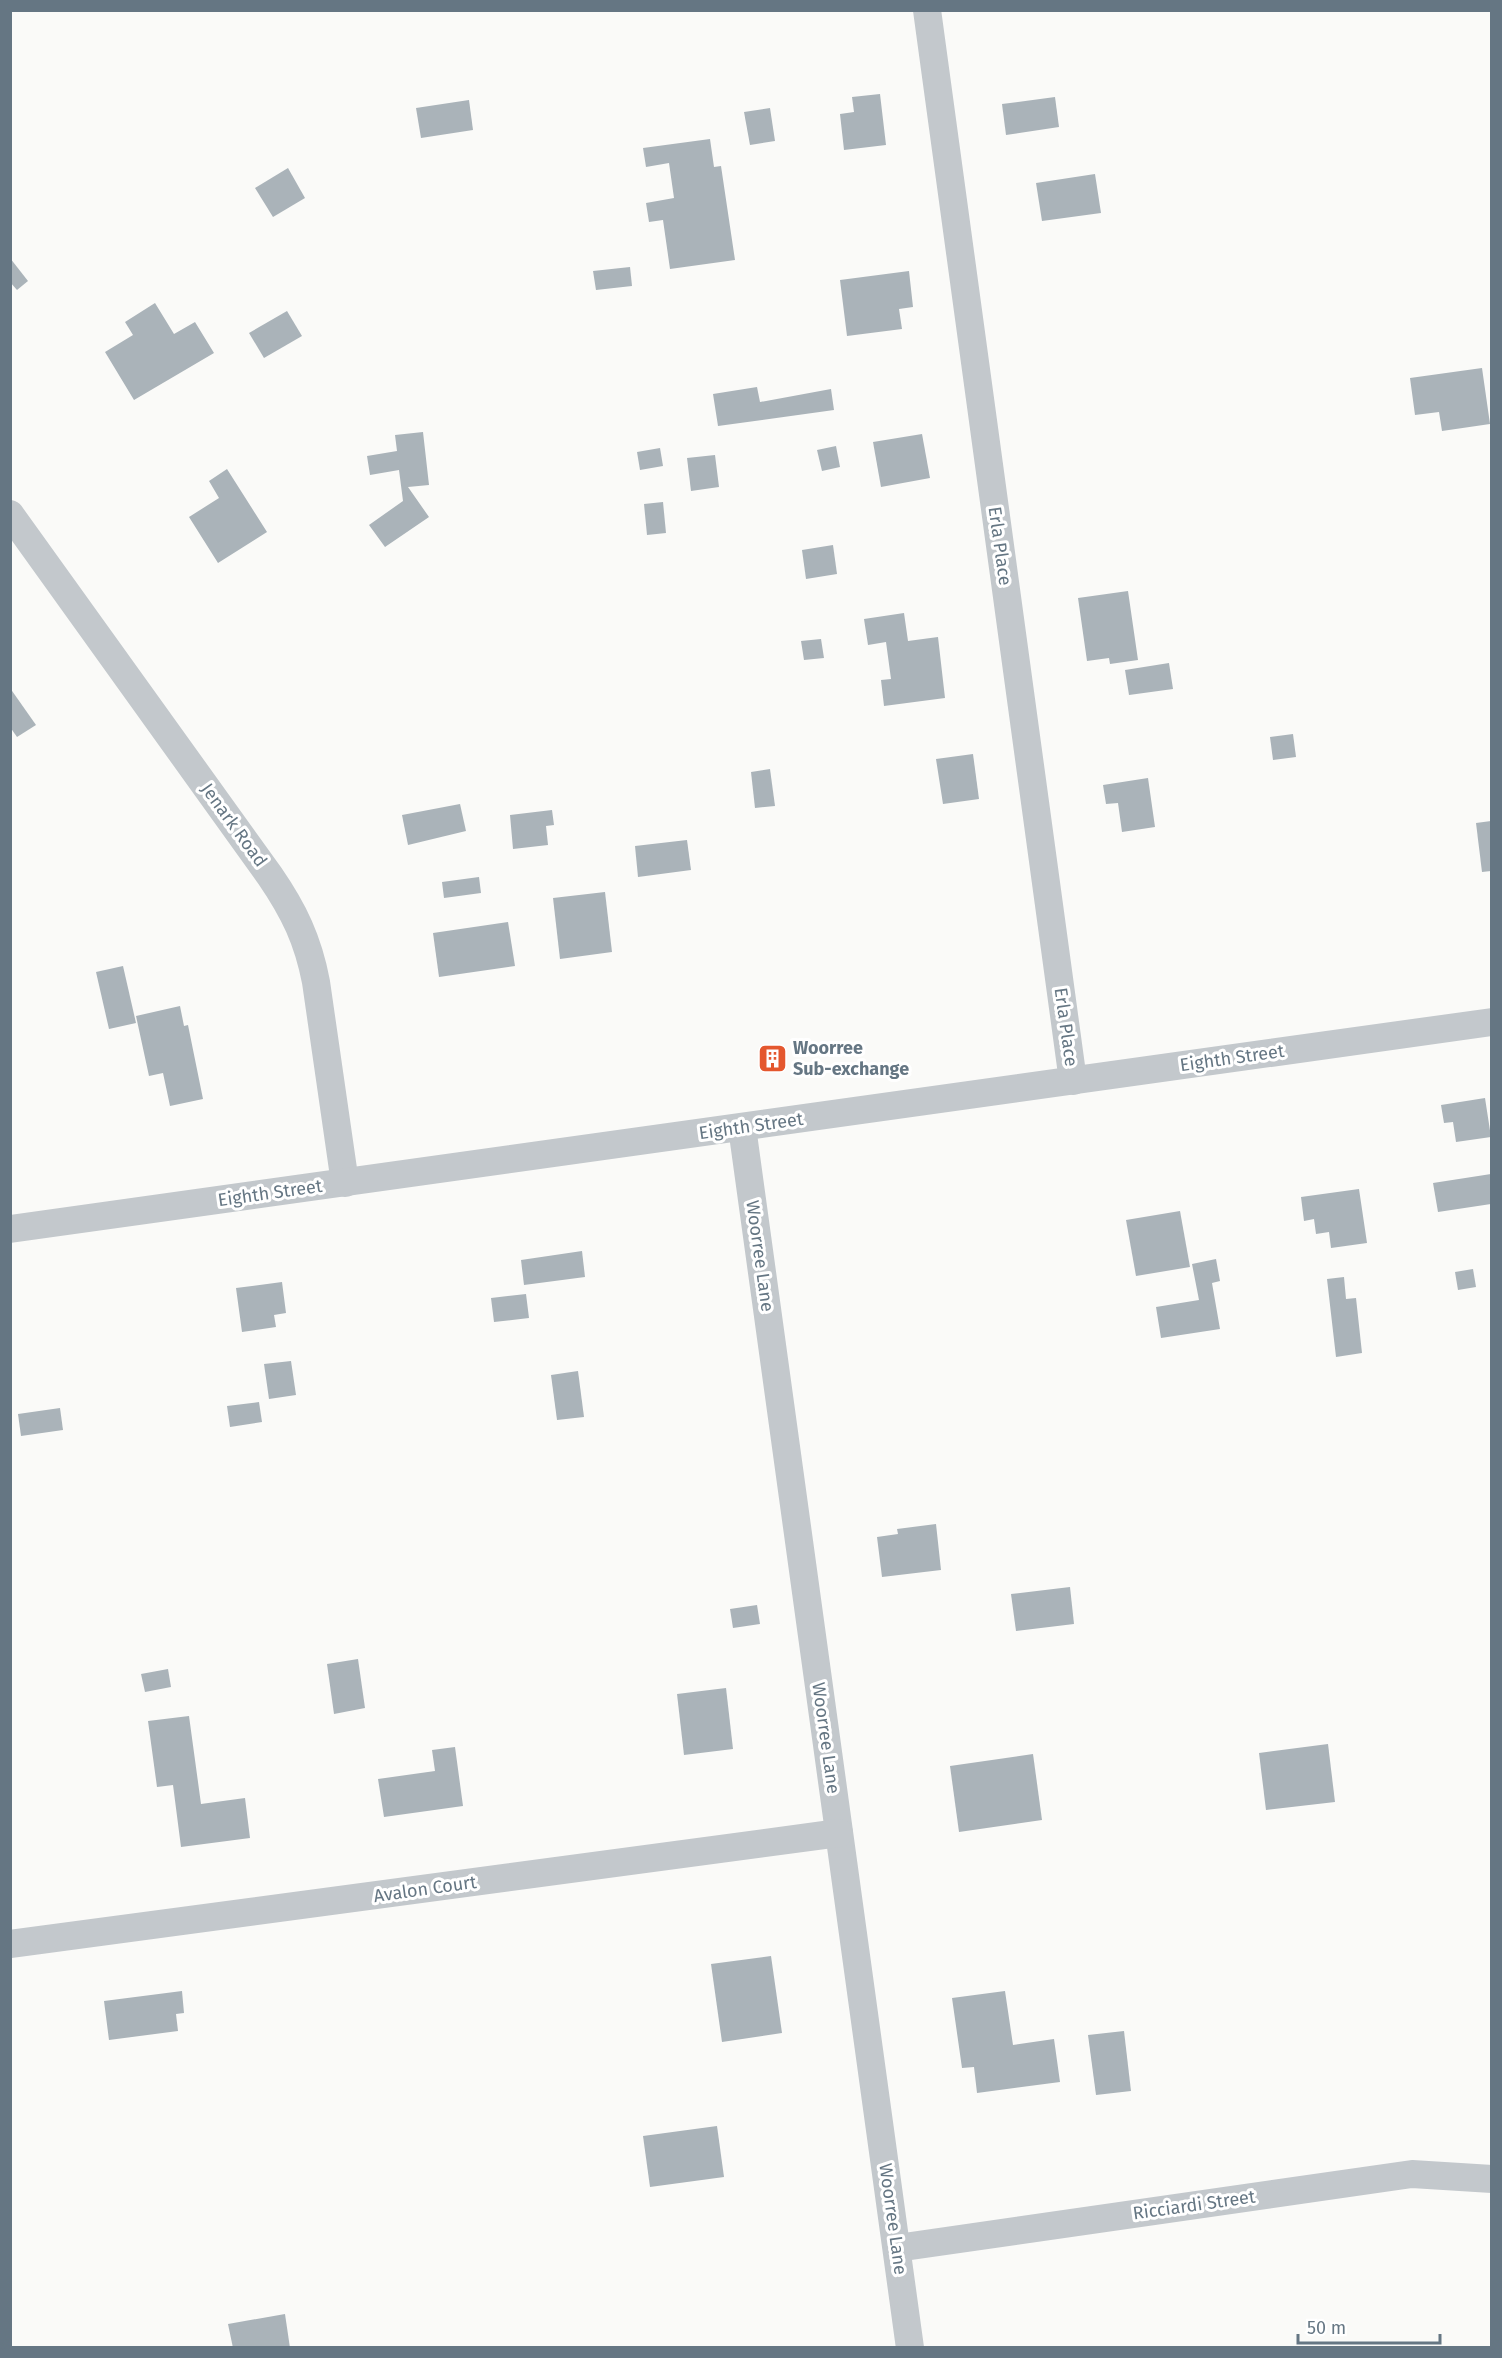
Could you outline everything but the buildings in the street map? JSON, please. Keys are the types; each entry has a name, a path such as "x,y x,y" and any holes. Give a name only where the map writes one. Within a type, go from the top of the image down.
{"street":[{"name":"Erla Place","path":"927,10 1073,1081"},
{"name":"Jenark Road","path":"10,514 289,903 311,954 345,1183"},
{"name":"Eighth Street","path":"10,1229 1491,1022"},
{"name":"Woorree Lane","path":"742,1127 910,2348"},
{"name":"Avalon Court","path":"10,1944 839,1833"},
{"name":"Ricciardi Street","path":"897,2247 1412,2174 1491,2179"}],"place":[{"name":"Woorree Sub-exchange","path":"772,1058"}]}
